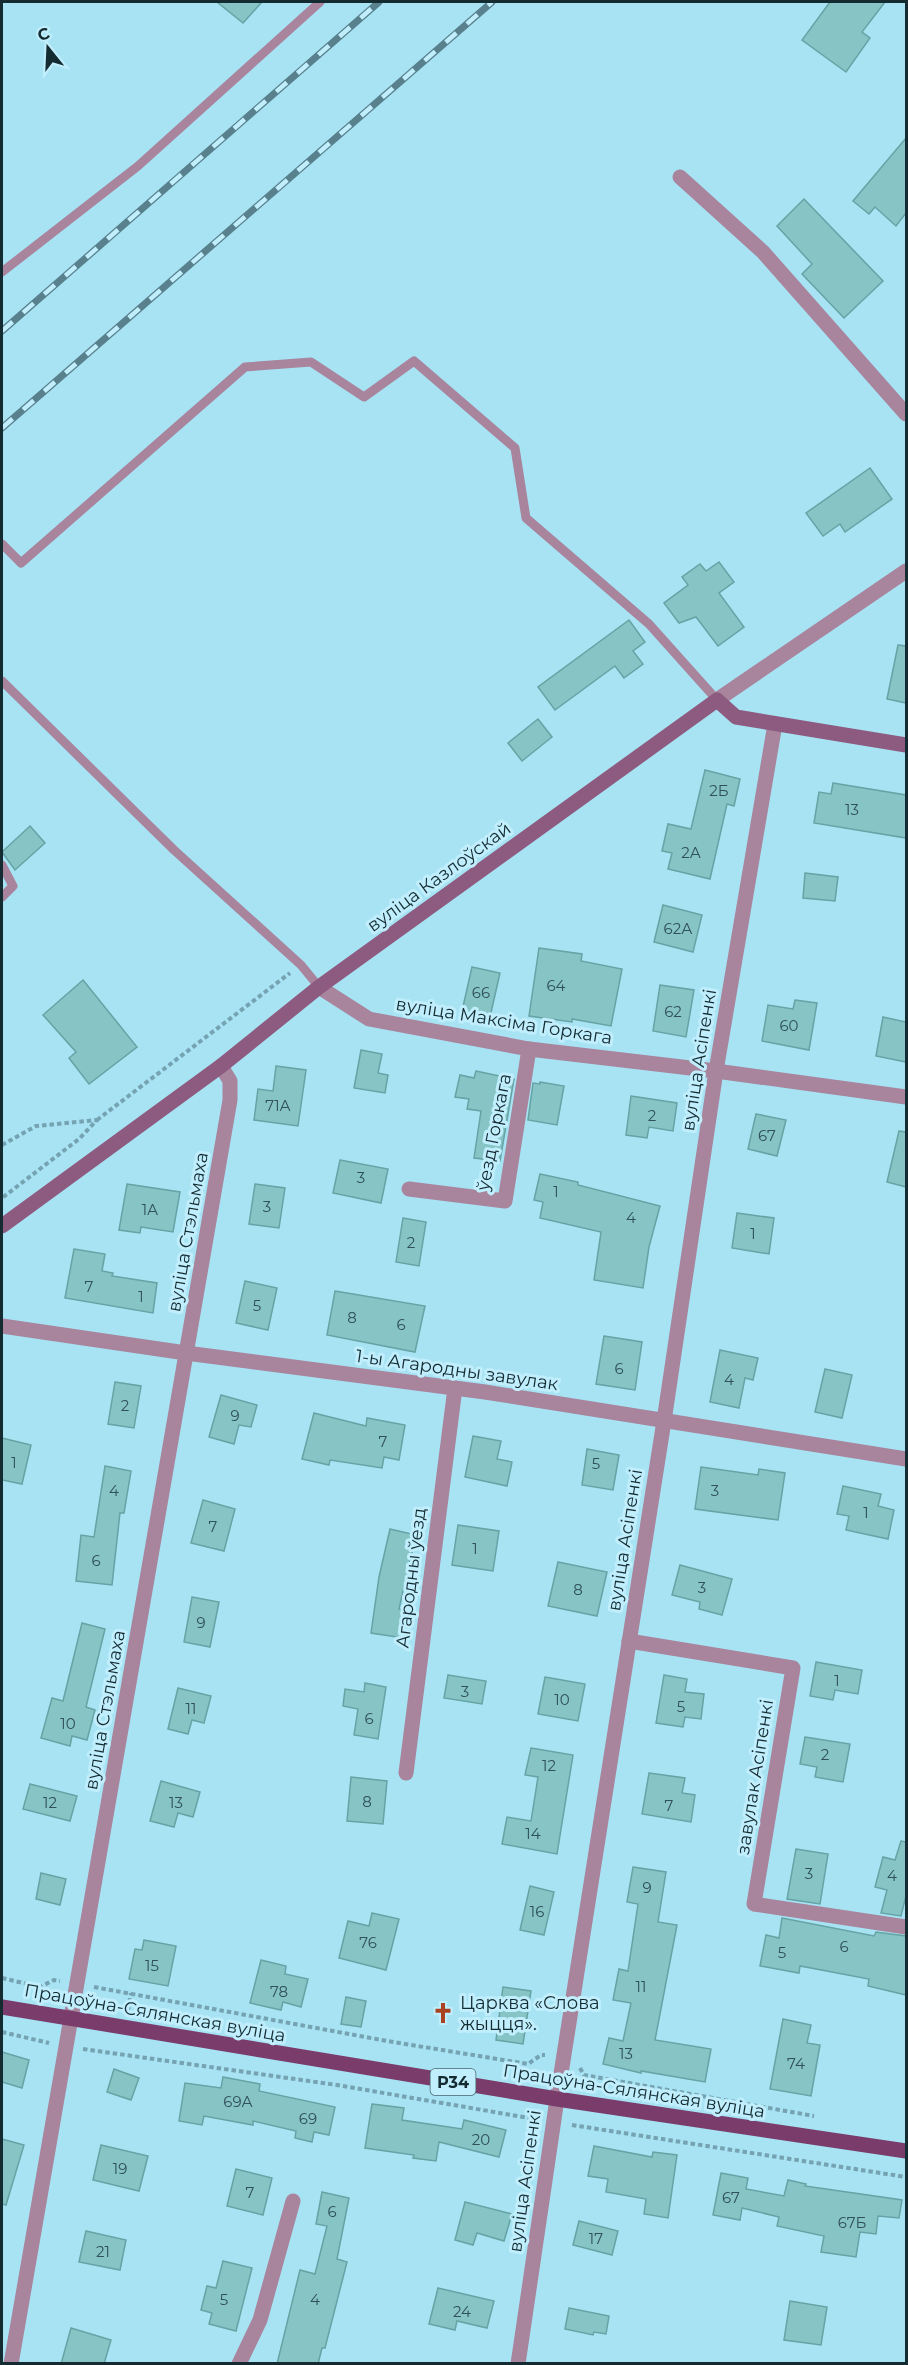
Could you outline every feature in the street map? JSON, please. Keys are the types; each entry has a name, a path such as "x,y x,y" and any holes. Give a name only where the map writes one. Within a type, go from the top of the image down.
{"main road":[{"name":"Працоўна-Сялянская вуліца","path":"2,2007 556,2099 906,2151"}],"street":[{"path":"680,177 763,252 906,414"},
{"name":"вуліца Казлоўскай","path":"2,1226 221,1066 319,987 717,700 906,571"},
{"path":"717,700 736,717 906,745"},
{"name":"вуліца Асіпенкі","path":"518,2364 556,2099 664,1421 716,1071 775,724"},
{"name":"вуліца Максіма Горкага","path":"319,987 369,1019 529,1049 906,1097"},
{"name":"ўезд Горкага","path":"409,1189 505,1201 529,1049"},
{"name":"вуліца Стэльмаха","path":"11,2364 230,1101 230,1081 221,1066"},
{"name":"1-ы Агародны завулак","path":"2,1326 455,1388 906,1459"},
{"name":"Агародны ўезд","path":"406,1773 455,1388"},
{"name":"завулак Асіпенкі","path":"629,1641 793,1668 754,1904 906,1927"},
{"path":"239,2364 260,2320 293,2201"}],"lane":[{"path":"2,272 138,166 320,2"},
{"path":"2,544 21,563 245,367 311,362 364,397 414,361 515,448 526,518 649,624 717,700"},
{"path":"2,681 174,850 301,965 319,987"},
{"path":"2,865 13,886 2,897"}],"path":[{"path":"2,1198 79,1139 97,1120 301,965"},
{"path":"2,1145 36,1126 97,1120"},
{"path":"2,1978 40,1987 54,1980 78,1983 387,2041 528,2064 541,2055 575,2059 584,2074 814,2116"},
{"path":"2,2032 66,2046 337,2085 553,2122 906,2177"}],"building":[{"path":"217,2 262,2 243,23"},
{"path":"830,2 885,2 862,32 870,38 846,72 802,40"},
{"path":"906,138 906,213 896,226 875,207 869,214 853,201"},
{"path":"804,199 883,281 844,318 802,274 812,264 777,226"},
{"path":"870,468 892,499 845,532 840,524 823,536 806,513"},
{"path":"719,562 734,582 719,593 744,627 718,646 696,617 679,623 664,603 688,585 682,577 700,564 706,571"},
{"path":"629,620 645,642 633,651 643,664 624,678 615,666 555,710 538,687"},
{"path":"898,645 906,646 906,703 887,699"},
{"path":"538,719 552,737 522,761 508,743"},
{"path":"705,770 740,779 734,806 727,804 710,879 668,869 672,853 662,851 668,824 691,829"},
{"path":"833,783 906,795 906,838 814,823 819,792 831,794"},
{"path":"30,826 45,843 15,870 2,852"},
{"path":"805,873 838,877 835,901 803,898"},
{"path":"663,905 702,915 693,952 654,942"},
{"path":"539,948 582,954 581,961 622,969 611,1026 572,1019 572,1022 529,1016"},
{"path":"472,967 500,973 490,1017 462,1011"},
{"path":"83,980 137,1047 89,1084 69,1058 76,1052 43,1015"},
{"path":"660,985 694,990 686,1037 653,1031"},
{"path":"795,1000 817,1003 809,1050 762,1041 768,1005 793,1009"},
{"path":"883,1017 906,1022 906,1062 876,1056"},
{"path":"361,1050 382,1054 378,1073 388,1075 385,1093 354,1088"},
{"path":"276,1066 306,1070 298,1126 254,1120 258,1089 273,1091"},
{"path":"476,1071 514,1079 500,1161 474,1158 481,1111 467,1109 469,1099 455,1097 460,1075 474,1078"},
{"path":"540,1082 564,1086 557,1125 528,1120 533,1083 540,1084"},
{"path":"631,1096 677,1103 673,1131 649,1127 647,1138 626,1135"},
{"path":"756,1114 786,1120 777,1156 748,1149"},
{"path":"899,1131 906,1132 906,1187 887,1182"},
{"path":"340,1160 388,1169 381,1203 333,1193"},
{"path":"540,1174 578,1182 578,1185 660,1206 649,1247 643,1288 594,1280 601,1232 540,1218 543,1202 534,1200"},
{"path":"127,1184 180,1192 173,1232 141,1227 140,1233 119,1230"},
{"path":"255,1184 285,1188 279,1228 249,1224"},
{"path":"737,1213 774,1218 769,1254 732,1248"},
{"path":"403,1218 426,1222 419,1266 396,1262"},
{"path":"74,1249 105,1254 102,1271 113,1273 112,1276 157,1283 153,1313 65,1298"},
{"path":"245,1281 277,1288 268,1330 236,1323"},
{"path":"335,1291 425,1306 415,1352 327,1335"},
{"path":"604,1336 642,1342 635,1390 596,1384"},
{"path":"720,1350 758,1358 753,1380 745,1378 739,1408 710,1402"},
{"path":"825,1369 852,1375 842,1418 815,1412"},
{"path":"115,1382 141,1386 134,1428 108,1424"},
{"path":"221,1395 257,1405 251,1427 239,1425 234,1444 209,1437"},
{"path":"314,1413 366,1426 367,1418 405,1425 399,1460 384,1457 382,1468 330,1460 329,1465 302,1459"},
{"path":"473,1436 501,1441 497,1459 512,1462 507,1486 465,1477"},
{"path":"2,1438 31,1445 22,1484 2,1480"},
{"path":"587,1449 619,1455 613,1490 582,1485"},
{"path":"105,1466 131,1471 124,1513 120,1513 112,1585 76,1581 81,1535 94,1537"},
{"path":"701,1467 758,1475 759,1469 785,1473 778,1520 695,1509"},
{"path":"843,1486 881,1494 878,1506 894,1510 888,1539 846,1530 849,1516 837,1514"},
{"path":"203,1500 235,1509 224,1551 191,1543"},
{"path":"458,1525 499,1531 493,1571 452,1565"},
{"path":"390,1529 416,1535 399,1609 407,1611 403,1638 371,1633 379,1577"},
{"path":"558,1562 607,1572 597,1616 548,1606"},
{"path":"680,1565 732,1579 722,1615 699,1609 700,1602 672,1595"},
{"path":"192,1597 219,1602 210,1647 184,1642"},
{"path":"82,1623 105,1629 86,1707 95,1710 87,1740 72,1736 70,1746 41,1738 52,1698 63,1701"},
{"path":"816,1662 862,1670 858,1694 835,1690 833,1700 810,1696"},
{"path":"448,1675 486,1681 482,1704 444,1698"},
{"path":"664,1675 687,1679 685,1692 704,1694 701,1719 685,1717 683,1727 656,1723"},
{"path":"545,1677 585,1684 578,1721 538,1714"},
{"path":"365,1683 386,1687 378,1739 354,1735 358,1709 343,1706 345,1689 364,1692"},
{"path":"178,1688 211,1696 204,1723 192,1720 188,1734 168,1729"},
{"path":"805,1737 850,1744 843,1782 815,1777 817,1767 800,1764"},
{"path":"531,1748 573,1755 557,1854 502,1844 507,1817 531,1821 538,1777 525,1775"},
{"path":"649,1773 685,1778 682,1793 695,1795 691,1822 642,1814"},
{"path":"351,1777 387,1781 383,1824 347,1821"},
{"path":"161,1781 200,1792 193,1817 178,1813 174,1827 150,1821"},
{"path":"30,1784 77,1796 70,1821 23,1809"},
{"path":"901,1841 906,1842 906,1896 901,1916 881,1913 887,1890 875,1887 883,1857 895,1860"},
{"path":"796,1849 828,1854 820,1904 787,1899"},
{"path":"633,1867 666,1872 658,1922 677,1925 655,2040 711,2049 705,2082 641,2071 641,2073 603,2064 609,2038 623,2041 631,2003 613,2000 619,1969 628,1971 638,1904 627,1902"},
{"path":"41,1873 66,1879 60,1905 36,1899"},
{"path":"530,1886 554,1892 544,1935 520,1930"},
{"path":"372,1913 399,1919 386,1970 339,1958 348,1921 369,1926"},
{"path":"782,1918 874,1936 876,1932 906,1936 906,1995 868,1986 869,1979 800,1966 799,1973 760,1966 766,1935 779,1938"},
{"path":"144,1940 176,1946 168,1986 129,1979 135,1949 142,1950"},
{"path":"261,1960 286,1966 285,1974 308,1979 301,2007 283,2002 281,2010 250,2003"},
{"path":"503,1987 531,1991 523,2044 496,2040"},
{"path":"346,1997 366,2001 361,2027 341,2024"},
{"path":"783,2019 811,2025 807,2043 820,2045 811,2096 770,2089"},
{"path":"2,2052 29,2060 22,2088 2,2082"},
{"path":"114,2069 139,2078 131,2100 107,2092"},
{"path":"223,2077 260,2084 259,2091 335,2107 329,2135 314,2132 312,2142 295,2138 296,2131 253,2121 253,2125 204,2116 202,2125 179,2121 185,2083 221,2088"},
{"path":"372,2104 404,2108 402,2120 462,2129 464,2120 506,2130 499,2157 439,2142 436,2161 413,2158 414,2155 365,2148"},
{"path":"2,2139 24,2145 6,2205 2,2204"},
{"path":"101,2145 148,2156 139,2191 93,2180"},
{"path":"594,2146 652,2157 653,2152 677,2155 668,2218 644,2214 646,2199 606,2192 608,2179 588,2176"},
{"path":"236,2169 272,2178 263,2215 227,2206"},
{"path":"721,2173 748,2178 746,2189 784,2196 788,2180 806,2184 805,2186 902,2200 899,2218 878,2216 876,2234 860,2232 856,2257 821,2252 824,2236 777,2226 779,2217 742,2208 740,2220 713,2215"},
{"path":"322,2192 349,2198 337,2259 347,2262 325,2348 322,2348 318,2364 277,2364 300,2270 315,2274 327,2226 316,2224"},
{"path":"465,2202 512,2214 504,2241 477,2233 473,2245 455,2240"},
{"path":"579,2221 618,2231 612,2255 573,2245"},
{"path":"86,2231 126,2240 120,2270 79,2262"},
{"path":"223,2261 252,2268 236,2331 209,2324 212,2313 201,2310 207,2286 216,2288"},
{"path":"438,2288 494,2301 487,2328 457,2321 455,2330 429,2324"},
{"path":"790,2301 827,2307 821,2345 784,2340"},
{"path":"569,2308 609,2316 606,2334 594,2332 593,2335 565,2329"},
{"path":"71,2328 111,2340 104,2364 61,2364"}],"railway":[{"path":"2,331 379,2"},
{"path":"2,428 492,2"}],"place":[{"name":"Царква «Слова жыцця».","path":"443,2013"}]}
